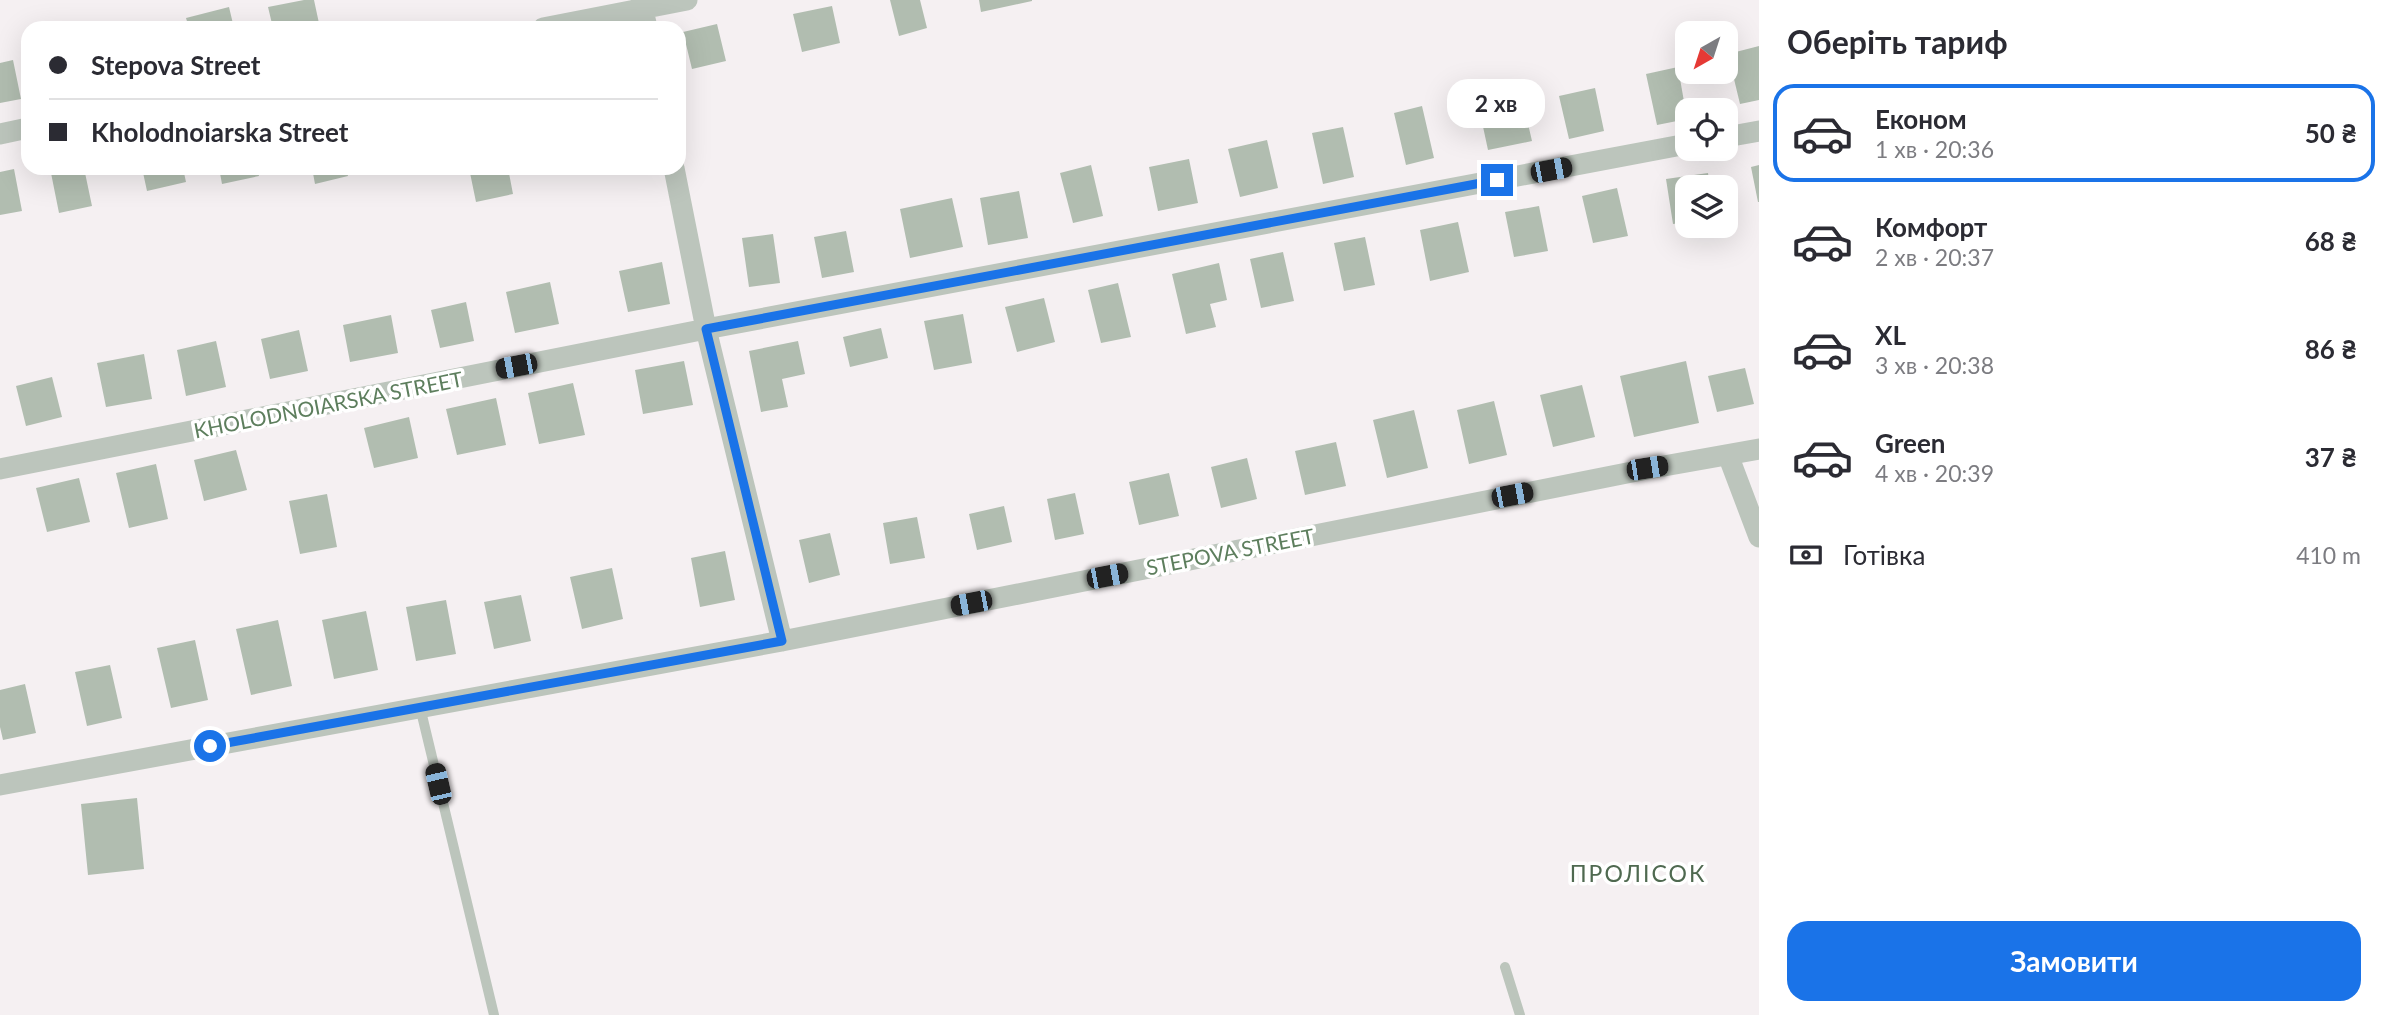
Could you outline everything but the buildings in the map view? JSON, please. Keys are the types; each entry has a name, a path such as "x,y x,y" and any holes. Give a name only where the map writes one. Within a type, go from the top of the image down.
{"street":[{"path":"587,21 644,12 687,0"},
{"path":"0,134 21,130"},
{"path":"1738,135 1759,131"},
{"name":"KHOLODNOIARSKA STREET","path":"0,469 706,329 1675,146"},
{"path":"675,175 706,329 782,641"},
{"name":"STEPOVA STREET","path":"0,785 782,641 1647,468 1759,449"},
{"path":"1728,455 1759,537"}],"lane":[{"path":"420,707 494,1015"},
{"path":"1505,967 1520,1015"}],"district":[{"name":"ПРОЛІСОК","path":"1638,873"}],"route":[{"path":"210,746 782,641 706,329 1497,180"}]}
